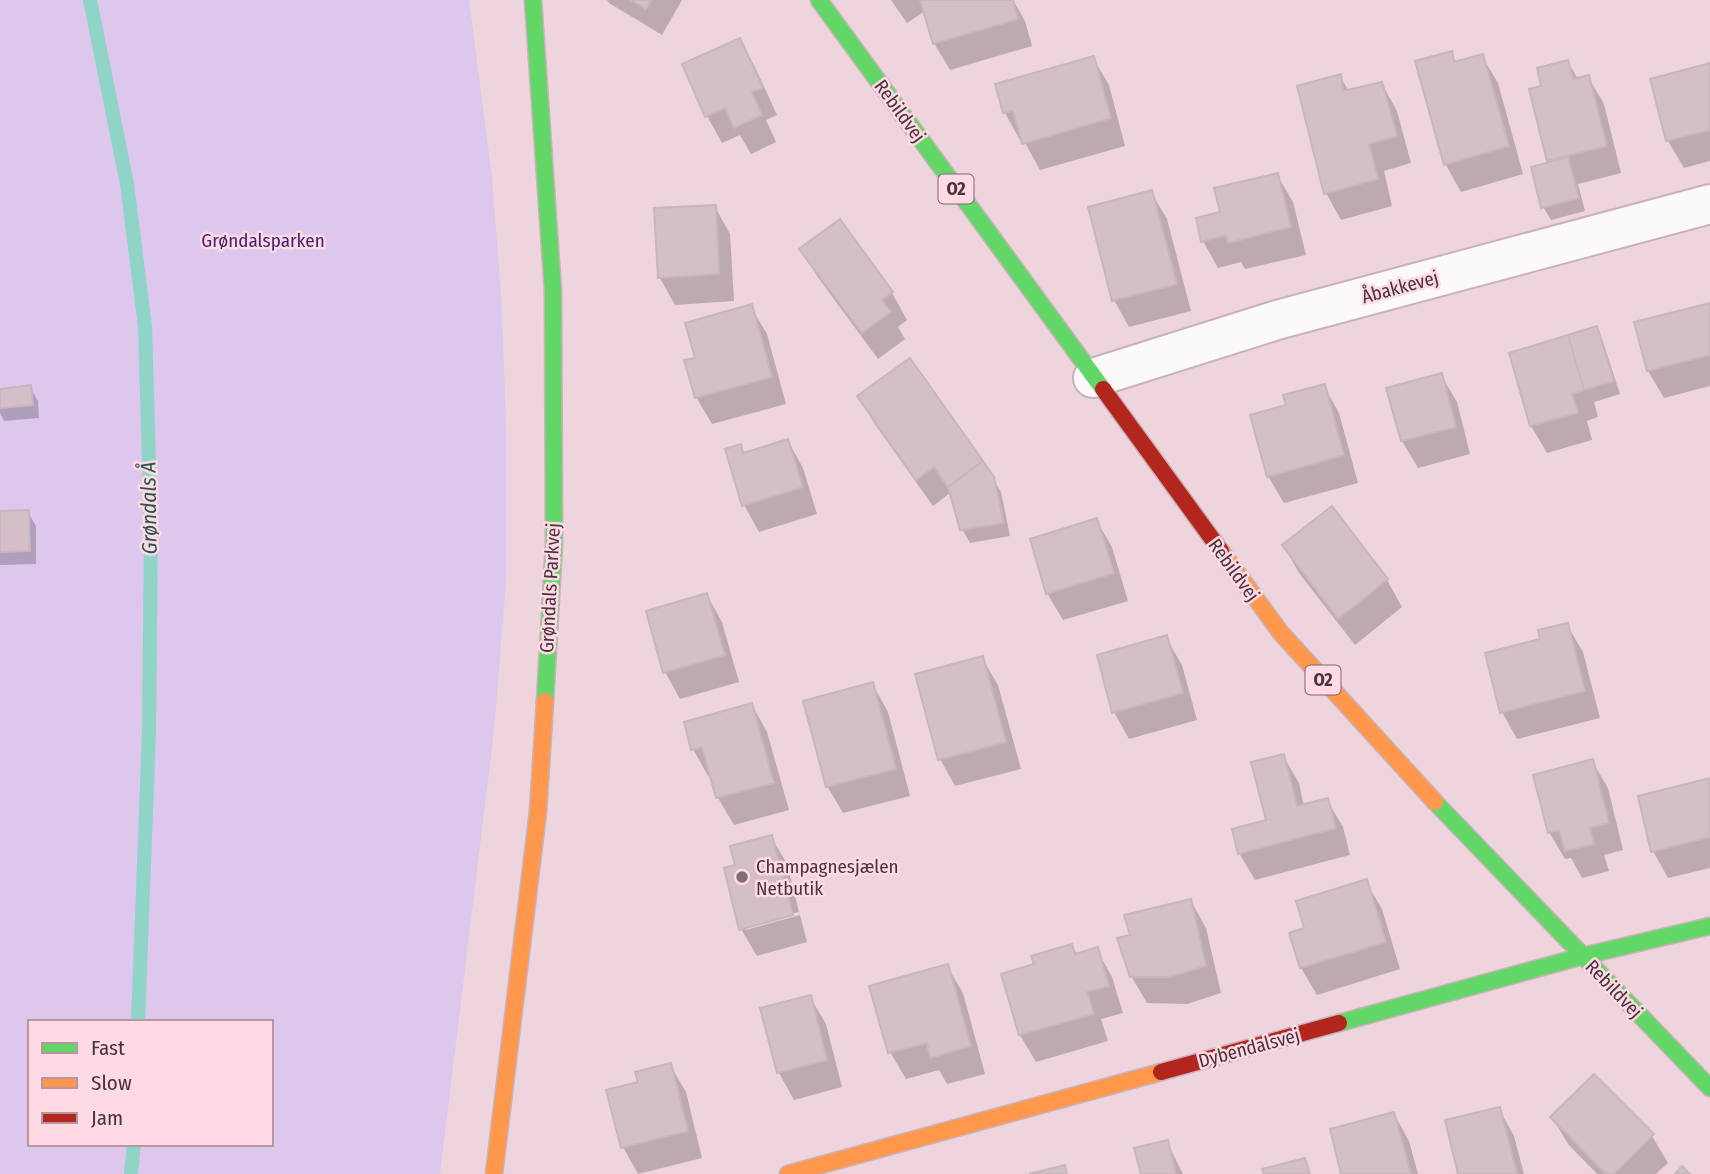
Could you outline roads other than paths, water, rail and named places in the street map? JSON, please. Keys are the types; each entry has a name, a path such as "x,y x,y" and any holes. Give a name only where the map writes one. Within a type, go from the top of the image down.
{"street":[{"name":"Grøndals Parkvej","path":"494,1174 538,812 554,544 553,291 534,49 533,0"},
{"name":"Rebildvej","path":"819,0 1281,634 1440,808 1710,1088"},
{"name":"Åbakkevej","path":"1093,378 1278,320 1710,204"},
{"name":"Dybendalsvej","path":"789,1174 1583,956 1710,926"}],"waterway":[{"name":"Grøndals Å","path":"90,0 127,184 145,326 151,530 149,732 138,1020"},
{"name":"Grøndals Å","path":"131,1174 134,1146"}],"place":[{"name":"Champagnesjælen Netbutik","path":"742,877"}],"park label":[{"name":"Grøndalsparken","path":"263,240"}]}
